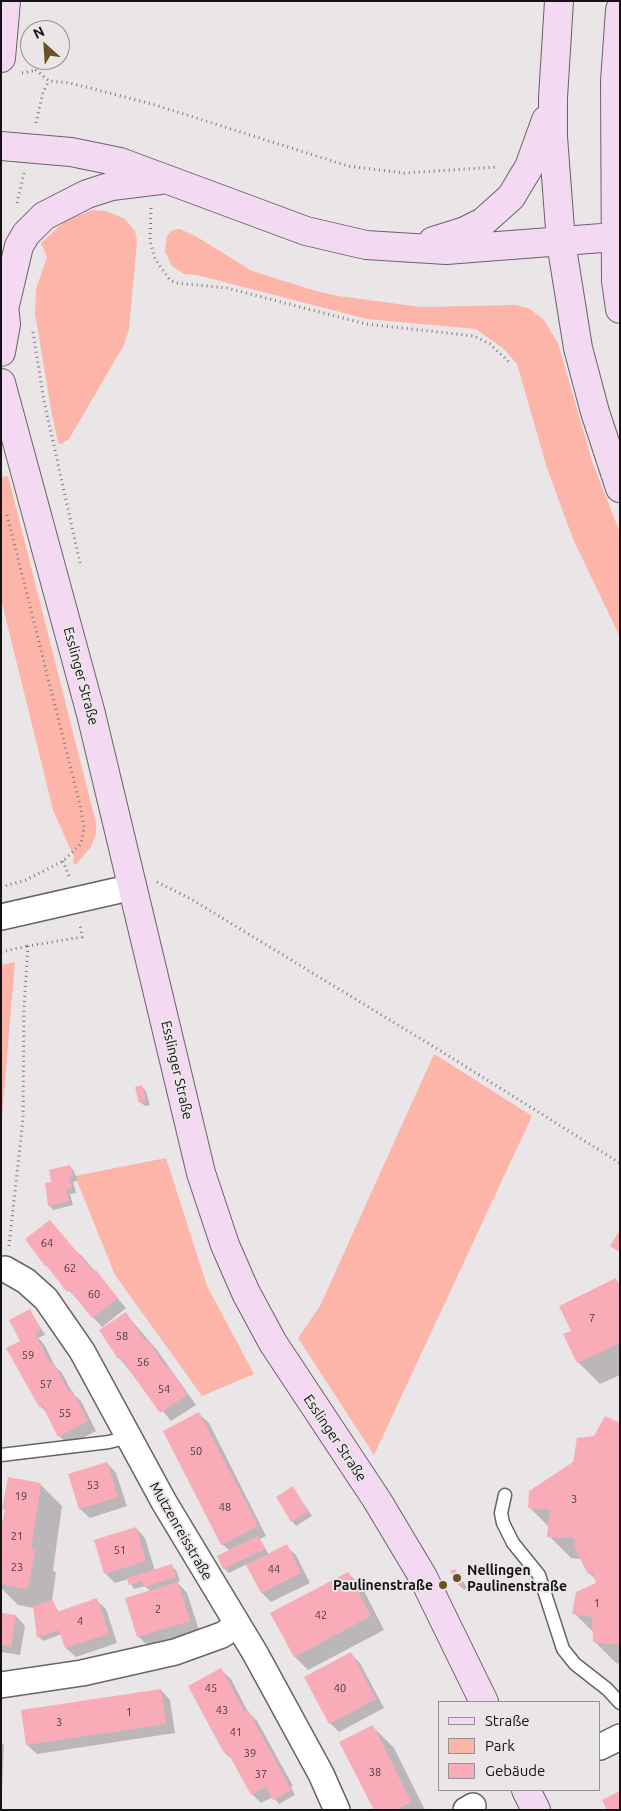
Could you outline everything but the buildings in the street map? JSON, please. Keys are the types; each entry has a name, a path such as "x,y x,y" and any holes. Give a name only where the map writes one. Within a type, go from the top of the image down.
{"main road":[{"path":"559,1 552,98 554,178 560,242 578,348 594,412 620,488"},
{"path":"1,58 4,6"},
{"path":"620,10 615,81 615,237 616,282 620,309"},
{"path":"402,249 466,231 484,222 498,211 511,197 529,167 552,98"},
{"path":"1,146 30,147 99,157 306,231 366,245 402,249 454,250 615,237"},
{"path":"1,352 5,332 3,295 14,258 26,234 44,216 86,194 112,186 162,180"},
{"name":"Esslinger Straße","path":"1,383 70,634 145,884 201,1173 235,1269 273,1344 377,1500 423,1577 484,1701"},
{"path":"526,1791 536,1810"}],"street":[{"path":"1,917 145,884"},
{"name":"Mutzenreisstraße","path":"5,1269 26,1281 46,1300 82,1351 193,1553 238,1625 321,1774 337,1810"},
{"path":"1,1685 82,1673 175,1652 222,1634 238,1625"},
{"path":"601,1746 620,1737"}],"lane":[{"path":"1,1455 109,1442 128,1437"},
{"path":"505,1495 501,1513 503,1523 513,1543 539,1574 563,1649 576,1664 607,1689 620,1703"}],"path":[{"path":"36,70 49,81 70,84 152,104 348,166 404,173 468,171 502,167"},
{"path":"162,180 150,241 158,265 176,283 228,288 366,324 474,336 490,344 509,362"},
{"path":"22,183 14,216 26,234"},
{"path":"33,330 44,401 80,565"},
{"path":"1,887 26,880 63,861 81,844 84,822 4,505"},
{"path":"1,952 82,937 68,870 63,861"},
{"path":"145,884 191,899 620,1163"},
{"path":"5,1269 23,1119 24,1007 28,946"}],"green space":[{"path":"93,210 106,211 125,219 135,231 137,241 129,329 124,345 69,439 61,444 58,443 51,409 35,313 36,289 47,257 41,243 66,220"},
{"path":"180,229 197,237 252,271 316,291 338,296 421,307 516,305 530,309 544,320 558,343 592,461 620,533 620,637 573,539 547,468 517,364 504,349 476,329 367,319 197,275 184,274 172,266 165,252 167,235 173,230"},
{"path":"8,476 96,823 96,834 91,847 75,865 73,862 74,857 53,810 1,599 1,477"},
{"path":"15,962 1,1129 1,965"},
{"path":"434,1054 532,1116 374,1455 298,1338 320,1306"},
{"path":"166,1158 207,1286 254,1374 202,1396 115,1275 75,1176"}],"place":[{"name":"Nellingen Paulinenstraße","path":"457,1578"},
{"name":"Paulinenstraße","path":"443,1585"}]}
